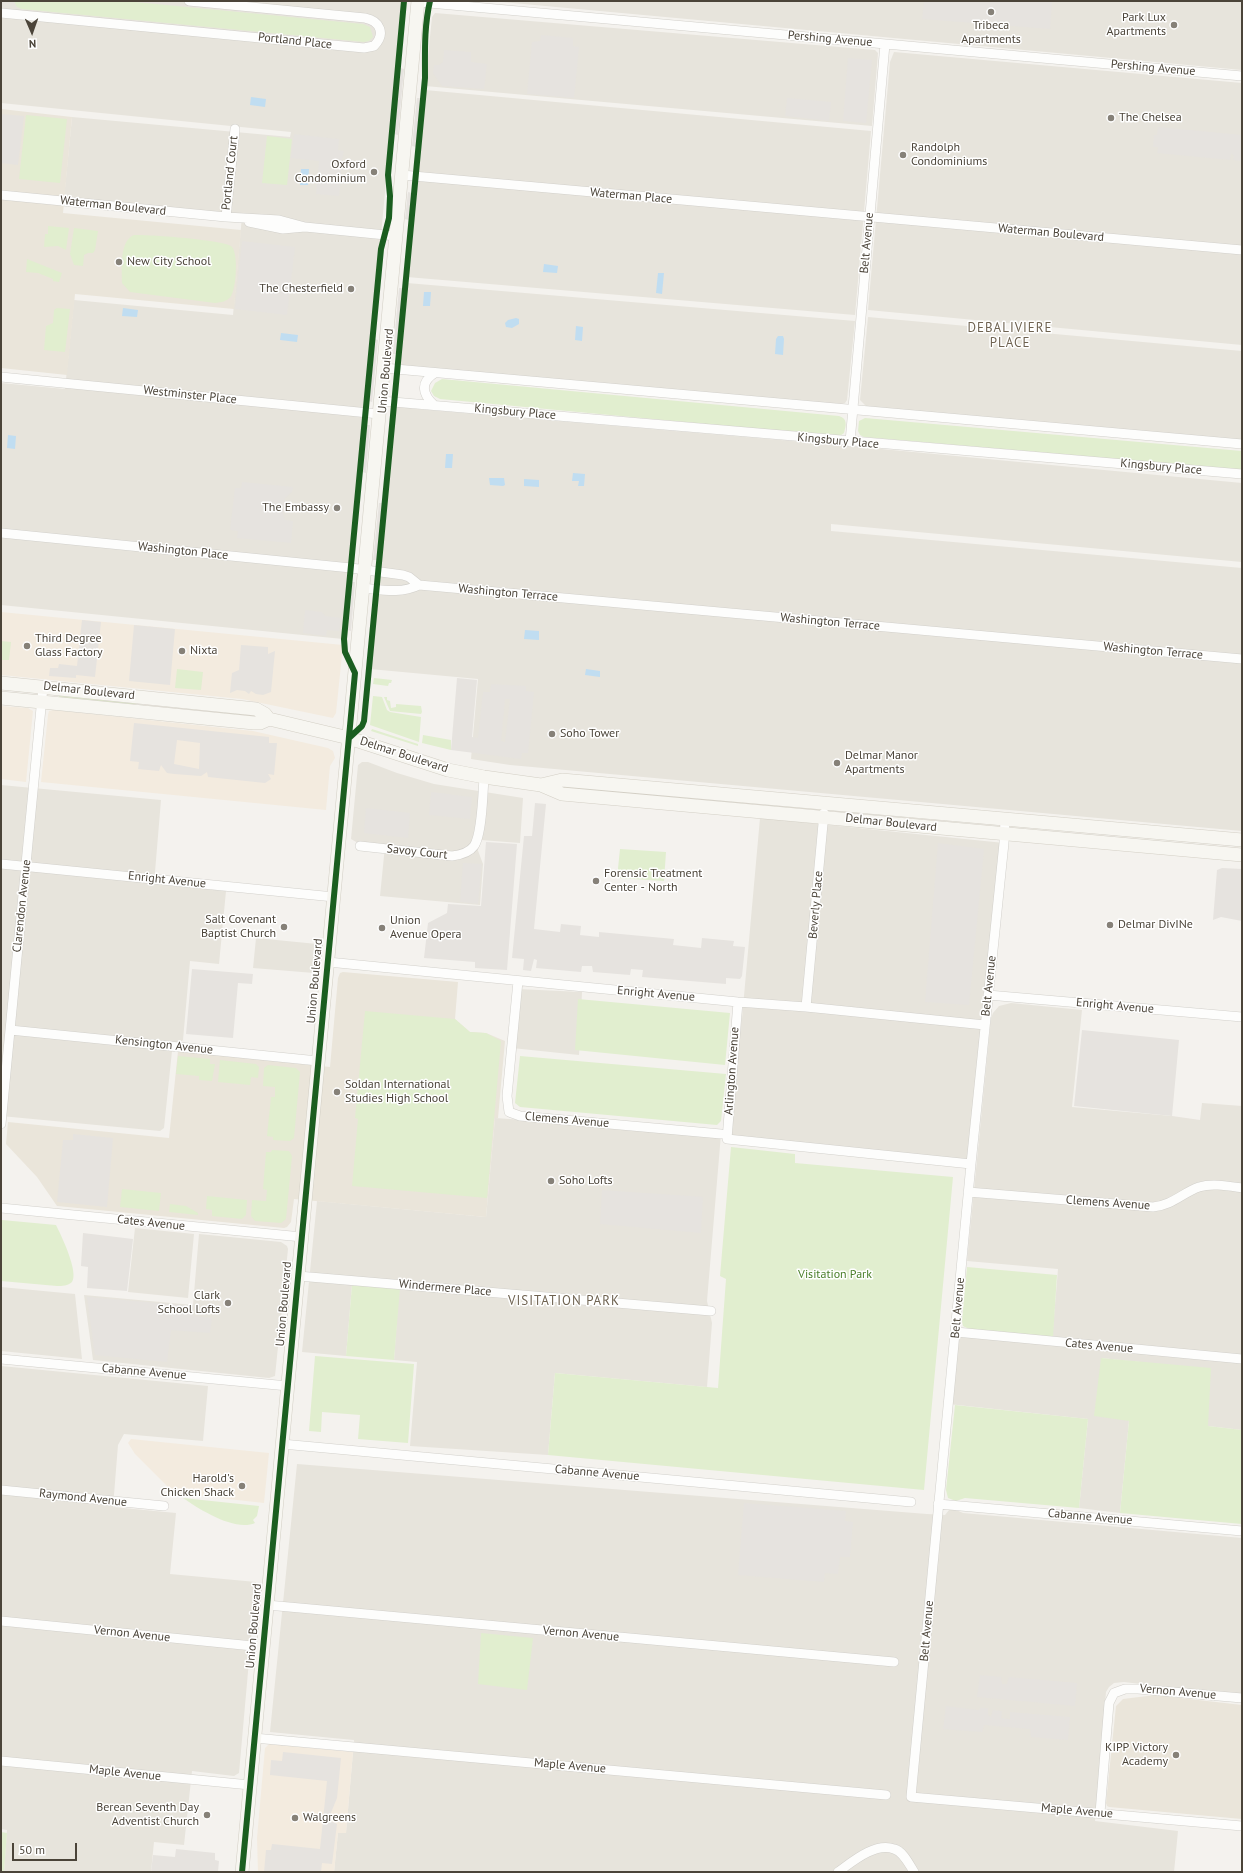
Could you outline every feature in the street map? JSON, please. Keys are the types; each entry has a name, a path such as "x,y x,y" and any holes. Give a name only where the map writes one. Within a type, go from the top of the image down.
{"main road":[{"name":"Union Boulevard","path":"242,1872 418,2"},
{"name":"Delmar Boulevard","path":"1,683 256,709 265,714 269,719"},
{"name":"Delmar Boulevard","path":"1,698 254,723 260,723 269,719 348,738 426,764 484,777 541,785 562,794 1242,855"},
{"name":"Delmar Boulevard","path":"541,785 562,780 1242,840"}],"street":[{"name":"Portland Place","path":"1,13 364,48 374,46 379,39 380,30 378,24 365,18 189,1"},
{"name":"Pershing Avenue","path":"418,2 1242,76"},
{"name":"Belt Avenue","path":"850,442 865,217 885,44"},
{"name":"Portland Court","path":"226,217 235,129"},
{"name":"Waterman Place","path":"402,175 865,217"},
{"name":"Waterman Boulevard","path":"1,195 226,217 282,220 305,227 396,236"},
{"name":"Waterman Boulevard","path":"865,217 1242,250"},
{"path":"384,368 853,411 1242,444"},
{"path":"434,405 427,399 424,392 425,383 435,373"},
{"name":"Westminster Place","path":"1,377 380,407"},
{"name":"Kingsbury Place","path":"380,407 434,405 850,442 1242,474"},
{"name":"Washington Place","path":"1,533 364,570 403,575 409,577 419,585"},
{"path":"363,588 399,591 407,590 419,585"},
{"name":"Washington Terrace","path":"419,585 1242,659"},
{"name":"Clarendon Avenue","path":"1,1124 43,687"},
{"name":"Savoy Court","path":"360,846 452,856 464,854 474,846 479,835 484,777"},
{"name":"Beverly Place","path":"806,1007 825,803"},
{"name":"Belt Avenue","path":"911,1797 938,1504 956,1332 970,1164 1005,820"},
{"name":"Enright Avenue","path":"1,864 334,897"},
{"name":"Enright Avenue","path":"328,962 985,1025"},
{"name":"Clemens Avenue","path":"518,981 508,1096 509,1112 520,1116 709,1133 724,1137"},
{"name":"Enright Avenue","path":"988,995 1242,1017"},
{"name":"Arlington Avenue","path":"724,1137 738,1002"},
{"name":"Kensington Avenue","path":"10,1030 318,1061"},
{"path":"724,1137 970,1164"},
{"name":"Clemens Avenue","path":"968,1192 1153,1207 1164,1206 1197,1188 1210,1185 1242,1188"},
{"name":"Cates Avenue","path":"1,1208 302,1237"},
{"name":"Windermere Place","path":"298,1276 711,1311"},
{"name":"Cates Avenue","path":"956,1332 1242,1359"},
{"name":"Cabanne Avenue","path":"1,1359 288,1386"},
{"name":"Cabanne Avenue","path":"282,1444 911,1502"},
{"name":"Raymond Avenue","path":"1,1490 164,1506"},
{"name":"Cabanne Avenue","path":"938,1504 1242,1531"},
{"name":"Vernon Avenue","path":"267,1605 894,1662"},
{"name":"Vernon Avenue","path":"1,1621 263,1647"},
{"name":"Vernon Avenue","path":"1100,1813 1109,1704 1114,1693 1125,1689 1138,1689 1242,1698"},
{"name":"Maple Avenue","path":"254,1738 886,1794"},
{"name":"Maple Avenue","path":"1,1761 250,1785"},
{"name":"Maple Avenue","path":"911,1797 1242,1826"},
{"path":"838,1872 860,1857 874,1850 895,1849 902,1854 914,1872"}],"shaded area":[{"path":"1,1 403,1 343,639 1,605 1,383 65,389 74,300 233,315 242,216 64,198 72,117 290,137 291,132 1,103"},
{"path":"491,1 1242,1 1242,70"},
{"name":"Tribeca Apartments","path":"924,1 1052,1 1050,29 922,19"},
{"path":"435,13 875,50 878,53 872,126 425,86 432,17"},
{"path":"541,35 573,38 573,46 579,47 574,98 527,94 532,42 540,41"},
{"path":"444,50 471,52 471,62 487,64 484,89 442,86 433,73 434,65 439,65 443,62"},
{"path":"894,52 1242,83 1242,345 868,310 890,62"},
{"path":"848,58 872,60 866,123 843,121"},
{"path":"400,68 404,69 398,135 394,134"},
{"path":"425,90 871,131 855,315 407,277"},
{"path":"417,98 420,98 416,147 412,146"},
{"path":"787,98 831,102 829,121 785,116"},
{"name":"New City School","path":"1,109 72,117 63,213 241,230 234,309 75,294 67,375 1,368"},
{"path":"1,114 24,116 18,165 1,163"},
{"path":"1158,127 1242,135 1241,161 1233,160 1234,156 1231,153 1230,160 1157,153 1158,147 1153,147 1154,135 1157,135"},
{"path":"294,134 339,139 338,150 344,151 342,160 335,161 336,164 342,165 339,196 316,194 319,161 291,158"},
{"path":"408,192 412,193 409,220 405,219"},
{"path":"242,241 295,247 287,315 235,309"},
{"path":"407,283 855,321 847,400 845,403 840,404 402,367 400,360"},
{"path":"399,288 403,288 397,354 393,354"},
{"path":"868,317 1242,351 1242,441 867,407 860,400"},
{"path":"375,339 378,340 372,402 369,401"},
{"path":"398,406 416,409 839,445 1242,483 1242,562 831,524 831,531 1242,568 1242,831 510,765 471,759 478,679 370,669 395,413"},
{"path":"367,425 370,425 366,473 362,472"},
{"path":"242,482 293,487 292,492 285,498 283,515 285,520 293,521 291,543 237,538 238,531 230,530 235,488 241,488"},
{"path":"379,503 383,503 377,560 373,560"},
{"path":"352,582 355,582 351,631 348,630"},
{"path":"305,610 322,612 325,616 341,618 339,631 327,630 326,636 303,633"},
{"path":"1,612 343,645 336,713 333,718 242,699 1,675"},
{"path":"82,620 101,622 95,677 76,675 76,678 49,676 50,668 58,668 59,664 77,666"},
{"path":"134,625 175,629 170,685 129,681"},
{"path":"241,645 268,647 268,654 275,651 271,692 263,695 256,694 251,691 249,694 245,691 237,690 230,693 232,673 239,670"},
{"path":"457,678 477,680 472,737 478,738 483,692 490,692 491,684 526,686 526,691 534,692 528,753 522,753 521,759 451,750","holes":["505,699 510,699 505,742 501,741"]},
{"path":"1,706 28,708 33,711 26,782 1,779"},
{"path":"53,710 253,731 328,748 333,751 335,758 330,766 326,810 41,782 48,715 49,711"},
{"path":"134,723 269,737 269,743 277,743 274,775 268,774 271,779 265,783 208,777 207,772 201,776 167,773 161,765 159,771 138,769 139,762 130,761","holes":["177,740 200,743 199,769 174,764"]},
{"path":"362,762 368,762 397,773 434,784 523,798 520,843 481,840 477,848 483,864 480,905 380,896 385,846 358,843 351,839 358,765"},
{"path":"1,785 161,800 154,884 226,891 219,964 190,961 183,1040 172,1051 164,1128 160,1131 1,1116"},
{"path":"431,792 472,797 470,819 429,815"},
{"path":"535,803 546,804 534,929 560,932 561,924 581,926 580,935 599,937 599,932 674,939 673,945 701,948 702,938 734,941 733,946 745,947 742,976 740,979 726,978 726,984 642,977 643,970 631,969 630,975 593,972 592,966 582,966 581,972 536,968 537,960 534,959 531,971 523,970 524,959 512,958 524,836 532,836"},
{"path":"366,808 410,813 408,838 364,833"},
{"path":"760,818 1004,843 971,1164 727,1139 742,1018"},
{"path":"486,842 517,844 507,970 475,968 475,962 424,958 428,923 447,913 448,904 481,906"},
{"path":"938,843 984,849 969,1005 925,1002"},
{"path":"463,863 482,864 478,904 460,902"},
{"path":"1222,868 1242,869 1242,921 1221,917 1213,920 1217,870"},
{"path":"256,938 317,944 314,973 253,968"},
{"path":"192,969 253,974 252,984 238,983 233,1038 186,1034"},
{"name":"Soldan International Studies High School","path":"343,972 458,982 455,1019 470,1032 486,1033 505,1041 498,1118 495,1118 486,1217 294,1199 291,1222 284,1228 57,1206 37,1177 6,1144 8,1122 169,1138 178,1051 330,1067 338,978 340,973"},
{"path":"517,989 582,992 579,1055 512,1048"},
{"path":"1011,1003 1082,1010 1072,1107 1200,1120 1202,1103 1242,1106 1242,1430 1208,1426 1140,1362 1101,1358 1129,1421 1120,1513 1079,1508 1088,1419 948,1404 956,1332 1052,1341 1058,1269 967,1261 991,1018 999,1006"},
{"path":"1082,1030 1179,1040 1172,1116 1074,1106"},
{"path":"495,1118 721,1134 707,1301 712,1323 707,1387 555,1373 548,1455 410,1446 417,1362 394,1360 399,1288 352,1285 346,1356 302,1352 317,1201 486,1217"},
{"path":"73,1134 113,1138 107,1207 57,1202 63,1140 73,1140"},
{"path":"602,1190 703,1197 701,1233 600,1224"},
{"path":"135,1228 194,1234 188,1298 128,1292"},
{"path":"83,1233 133,1239 127,1291 87,1288 88,1267 81,1266"},
{"name":"Clark School Lofts","path":"199,1234 281,1242 287,1246 288,1249 275,1376 269,1378 93,1360 84,1295 193,1305"},
{"path":"1,1287 75,1294 82,1359 1,1351"},
{"path":"87,1297 193,1306 193,1316 212,1318 210,1333 171,1330 167,1362 95,1355"},
{"path":"1,1366 208,1386 203,1441 124,1434 118,1445 113,1507 176,1513 170,1574 256,1582 239,1773 234,1776 192,1771 184,1845 154,1842 151,1872 4,1872 7,1830 1,1829"},
{"path":"131,1439 269,1453 264,1503 174,1493 135,1454 128,1443"},
{"path":"297,1464 927,1514 945,1515 949,1510 954,1509 963,1513 1242,1538 1242,1696 1124,1682 1114,1683 1106,1692 1095,1821 1178,1831 1174,1872 334,1872 338,1832 346,1832 354,1740 270,1732"},
{"path":"744,1503 846,1511 845,1521 853,1522 850,1557 840,1557 838,1574 825,1573 824,1582 738,1575"},
{"path":"980,1675 1001,1677 1002,1684 1007,1684 1009,1677 1077,1683 1075,1706 977,1697"},
{"name":"KIPP Victory Academy","path":"1155,1695 1242,1705 1242,1819 1107,1806 1106,1803 1116,1706 1123,1699"},
{"path":"946,1706 979,1710 980,1708 988,1708 988,1715 991,1717 993,1710 1002,1711 1001,1718 1010,1719 1010,1712 1070,1717 1068,1740 1031,1737 1030,1729 984,1725 982,1732 943,1729"},
{"path":"269,1744 353,1752 346,1833 338,1833 334,1872 258,1872 257,1838 265,1748"},
{"path":"283,1752 341,1758 337,1798 328,1820 337,1824 332,1864 322,1863 321,1872 264,1872 266,1850 271,1850 272,1844 320,1849 327,1781 270,1775 271,1760 282,1761"},
{"path":"176,1849 215,1853 215,1860 219,1861 218,1872 151,1872 153,1855 175,1857"}],"green space":[{"path":"14,1 125,1 363,24 370,27 373,37 369,41 364,42 22,9 17,7"},
{"path":"26,115 67,119 60,183 19,179"},
{"path":"267,136 292,139 287,185 262,183"},
{"path":"48,226 69,228 66,250 58,246 44,247 45,234 48,234"},
{"path":"74,228 98,231 95,250 93,253 84,255 83,266 74,265 70,254"},
{"path":"134,235 168,236 214,242 231,246 235,255 236,271 231,296 226,301 215,303 130,292 122,283 122,256 126,243 129,238"},
{"path":"27,259 62,273 59,282 53,281 53,279 38,273 26,272"},
{"path":"57,308 70,309 65,352 44,350 46,326 53,323 54,310"},
{"path":"442,379 839,416 844,419 846,425 844,433 840,436 833,436 440,399 434,396 431,391 435,383"},
{"path":"865,418 1242,451 1242,470 864,437 860,435 858,431 859,421"},
{"path":"1,641 11,642 9,660 1,660"},
{"path":"177,669 203,672 201,690 175,688"},
{"path":"374,678 392,680 388,686 373,684"},
{"path":"59,694 136,702 135,706 59,699"},
{"path":"373,696 382,697 387,710 390,712 421,717 419,742 370,725"},
{"path":"384,697 387,697 387,700 390,701 391,708 396,707 396,704 421,706 422,712 421,714 390,711"},
{"path":"372,729 418,744 418,746 371,731"},
{"path":"423,735 451,740 451,750 422,743"},
{"path":"620,849 666,852 664,881 617,878"},
{"path":"578,999 730,1013 725,1065 575,1050"},
{"path":"365,1011 455,1019 470,1032 486,1033 501,1041 487,1198 352,1186 358,1119 355,1118"},
{"path":"178,1056 210,1059 210,1064 215,1064 212,1081 199,1080 199,1076 176,1074"},
{"path":"520,1056 726,1074 721,1121 717,1125 520,1107 515,1103"},
{"path":"220,1060 256,1064 259,1067 258,1078 251,1077 250,1085 218,1082"},
{"path":"268,1065 296,1068 300,1072 294,1138 290,1141 273,1140 273,1137 267,1136 271,1097 275,1097 275,1087 263,1086 264,1068"},
{"name":"Visitation Park","path":"731,1147 795,1154 795,1163 953,1177 924,1490 548,1455 555,1373 718,1388 726,1279 720,1276"},
{"path":"272,1150 289,1151 292,1156 286,1219 281,1223 255,1221 251,1216 252,1200 266,1201 267,1190 263,1189 266,1152 271,1152"},
{"path":"122,1189 161,1193 159,1211 120,1207"},
{"path":"207,1196 247,1200 246,1215 242,1219 212,1216 212,1210 206,1209"},
{"path":"170,1204 186,1206 198,1213 198,1215 169,1212"},
{"path":"2,1220 56,1225 71,1262 74,1277 72,1282 67,1285 57,1286 1,1281"},
{"path":"967,1267 1057,1275 1053,1337 969,1329 963,1326 962,1321"},
{"path":"352,1285 400,1288 394,1360 346,1356"},
{"path":"315,1356 414,1364 408,1443 358,1439 360,1415 322,1412 321,1432 309,1431"},
{"path":"1101,1358 1211,1368 1208,1426 1242,1430 1242,1524 1120,1513 1129,1421 1094,1416"},
{"path":"955,1405 1088,1419 1079,1508 965,1498 956,1501 948,1498 946,1490"},
{"path":"183,1498 259,1506 257,1516 253,1520 255,1523 247,1525 228,1522 218,1518 198,1508"},
{"path":"481,1633 533,1638 527,1690 478,1684"},
{"path":"1,1832 7,1833 4,1872 1,1872"}],"water":[{"path":"251,97 266,99 265,107 250,105"},
{"path":"301,169 309,169 308,185 300,185"},
{"path":"544,264 558,266 557,273 543,272"},
{"path":"658,273 664,273 662,294 656,293"},
{"path":"424,292 431,292 430,306 423,306"},
{"path":"123,308 138,310 137,317 122,316"},
{"path":"516,318 519,319 519,324 512,328 506,327 505,323 508,320"},
{"path":"576,326 583,327 582,341 575,340"},
{"path":"281,333 298,335 297,342 280,340"},
{"path":"778,336 783,336 784,339 783,355 775,354 776,339"},
{"path":"8,435 16,436 15,449 7,448"},
{"path":"446,454 453,454 452,468 445,468"},
{"path":"573,473 585,474 584,486 578,486 579,481 572,481"},
{"path":"489,478 504,478 505,485 490,485"},
{"path":"524,479 539,480 539,487 524,486"},
{"path":"525,630 539,631 539,640 524,639"},
{"path":"586,669 600,671 600,677 585,675"}],"cycle path":[{"path":"242,1872 355,673 345,652 344,639 381,249 389,218 390,196 388,175 404,1"},
{"path":"349,738 362,726 364,721 425,78 426,30 430,1"}],"place":[{"name":"Tribeca Apartments","path":"991,12"},
{"name":"Park Lux Apartments","path":"1174,25"},
{"name":"The Chelsea","path":"1111,118"},
{"name":"Randolph Condominiums","path":"903,155"},
{"name":"Oxford Condominium","path":"374,172"},
{"name":"New City School","path":"119,262"},
{"name":"The Chesterfield","path":"351,289"},
{"name":"The Embassy","path":"337,508"},
{"name":"Third Degree Glass Factory","path":"27,646"},
{"name":"Nixta","path":"182,651"},
{"name":"Soho Tower","path":"552,734"},
{"name":"Delmar Manor Apartments","path":"837,763"},
{"name":"Forensic Treatment Center - North","path":"596,881"},
{"name":"Delmar DivINe","path":"1110,925"},
{"name":"Salt Covenant Baptist Church","path":"284,927"},
{"name":"Union Avenue Opera","path":"382,928"},
{"name":"Soldan International Studies High School","path":"337,1092"},
{"name":"Soho Lofts","path":"551,1181"},
{"name":"Clark School Lofts","path":"228,1303"},
{"name":"Harold's Chicken Shack","path":"242,1486"},
{"name":"KIPP Victory Academy","path":"1176,1755"},
{"name":"Berean Seventh Day Adventist Church","path":"207,1815"},
{"name":"Walgreens","path":"295,1818"}],"district":[{"name":"DEBALIVIERE PLACE","path":"1010,336"},
{"name":"VISITATION PARK","path":"564,1301"}]}
